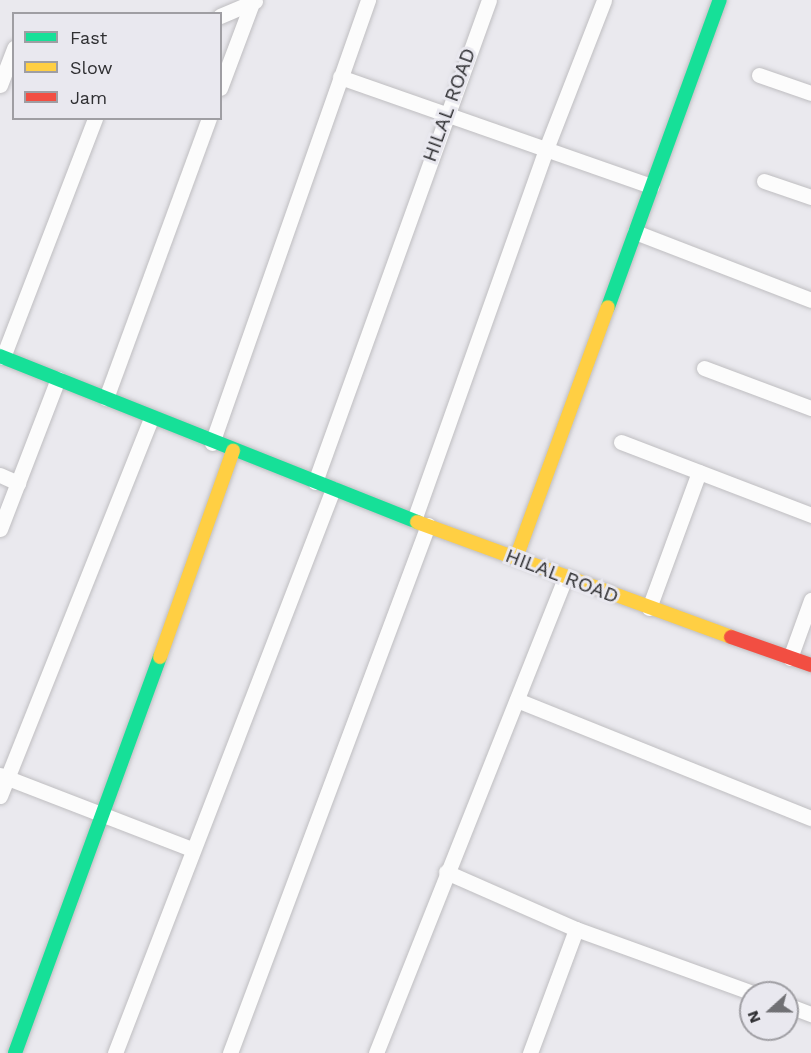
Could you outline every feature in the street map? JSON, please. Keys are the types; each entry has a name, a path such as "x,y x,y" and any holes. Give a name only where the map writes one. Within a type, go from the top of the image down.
{"street":[{"path":"212,443 368,0"},
{"name":"HILAL ROAD","path":"315,482 444,115 489,0"},
{"path":"231,1053 421,523 546,149 604,0"},
{"path":"516,558 720,0"},
{"path":"222,15 255,1"},
{"path":"222,83 255,1"},
{"path":"0,85 12,53"},
{"path":"759,75 811,93"},
{"path":"340,77 651,186"},
{"path":"2,357 94,120"},
{"path":"106,398 208,120"},
{"path":"764,181 811,197"},
{"path":"635,232 811,300"},
{"name":"HILAL ROAD","path":"2,357 212,443 565,578 811,665"},
{"path":"704,368 811,408"},
{"path":"0,529 58,379"},
{"path":"0,796 3,777 151,417"},
{"path":"621,442 811,515"},
{"path":"15,1053 105,814 233,451"},
{"path":"649,608 699,472"},
{"path":"0,475 18,483"},
{"path":"115,1053 333,489"},
{"path":"376,1053 446,872 565,578"},
{"path":"790,658 811,600"},
{"path":"517,700 811,818"},
{"path":"3,777 192,849"},
{"path":"446,872 576,929 739,988"},
{"path":"530,1053 576,929"}],"traffic: fast":[{"path":"608,307 720,0"},
{"path":"0,356 417,522"},
{"path":"15,1053 160,657"}],"traffic: slow":[{"path":"516,558 608,307"},
{"path":"160,657 233,451"},
{"path":"417,522 731,637"}],"traffic: jam":[{"path":"731,637 811,665"}]}
